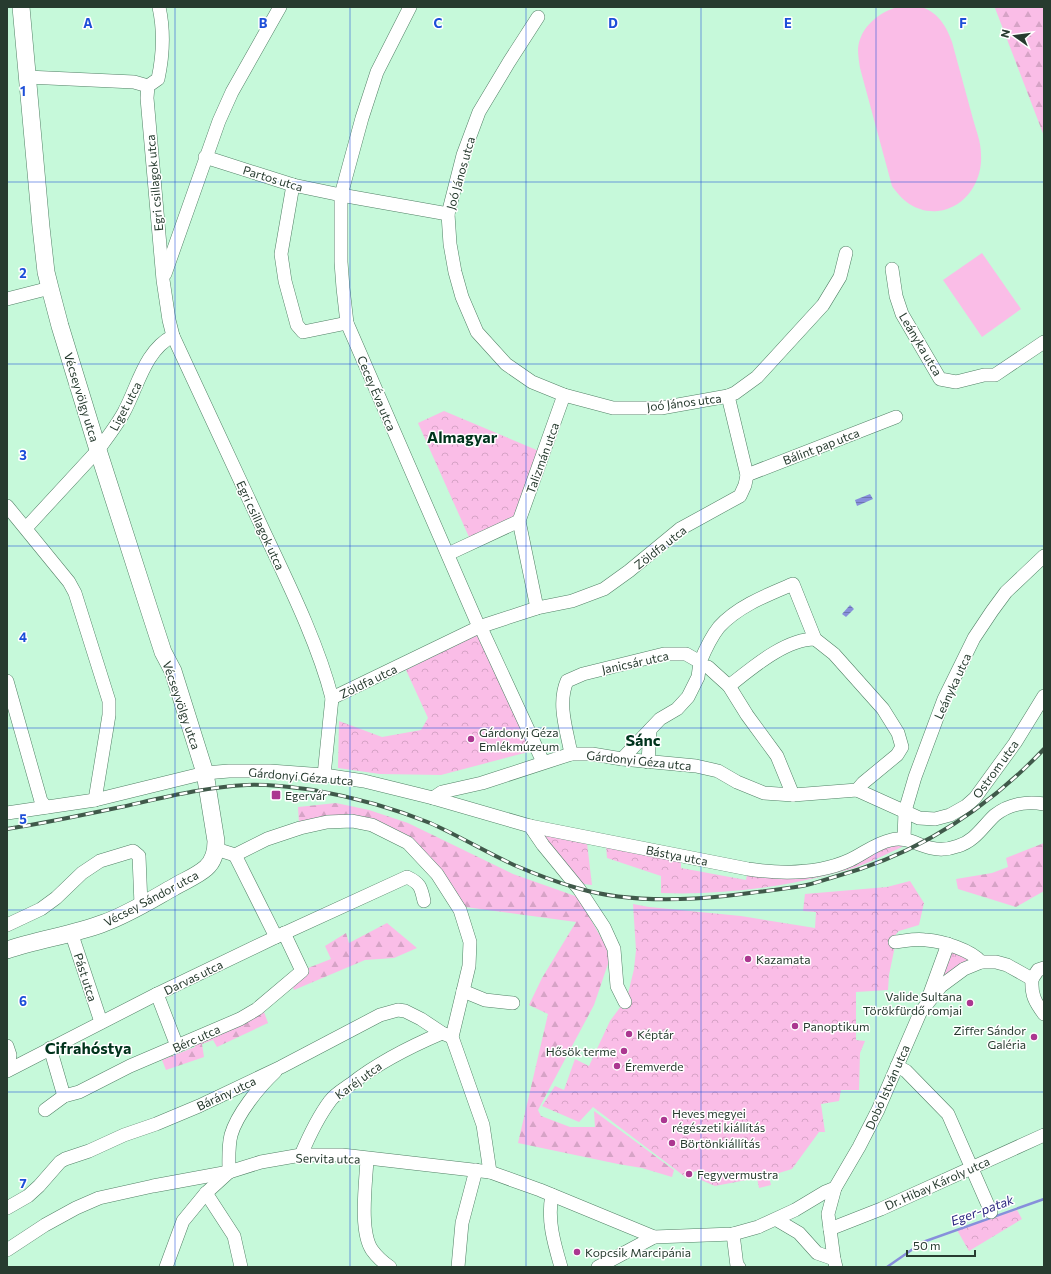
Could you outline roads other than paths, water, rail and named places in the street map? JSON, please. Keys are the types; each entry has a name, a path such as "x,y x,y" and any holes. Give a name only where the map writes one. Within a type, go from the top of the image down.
{"main road":[{"name":"Vécseyvölgy utca","path":"21,7 46,272 60,326 98,450 163,652 173,672 205,773 216,849"},
{"name":"Vécsey Sándor utca","path":"7,950 104,923 141,906 200,873 210,863 216,849"}],"street":[{"path":"27,77 134,82 148,86 158,79 160,67 162,22 159,7"},
{"name":"Egri csillagok utca","path":"163,280 219,121 232,92 280,7"},
{"name":"Cecey Éva utca","path":"410,7 377,72 362,118 342,195 341,262 347,323 479,627 482,630 543,762"},
{"name":"Joó János utca","path":"538,17 479,112 463,156 448,214 450,244 455,272 462,298 477,332 506,364 532,382 564,395 613,408 661,408 728,396"},
{"name":"Egri csillagok utca","path":"148,86 147,98 163,280 168,320 173,336 290,588 329,686 332,698 324,775"},
{"name":"Partos utca","path":"206,157 293,185 448,214"},
{"path":"293,185 281,254 285,281 297,325 303,332 347,323"},
{"path":"728,396 735,393 757,377 823,305 840,276 846,253"},
{"name":"Leányka utca","path":"892,269 896,296 902,314 940,379 956,382 984,375 995,375 1044,342"},
{"path":"7,299 50,288"},
{"name":"Liget utca","path":"26,528 98,450 124,412 152,353 164,340 173,336"},
{"name":"Talizmán utca","path":"519,521 564,395"},
{"name":"Zöldfa utca","path":"332,698 479,627 537,608 572,601 604,589 629,571 680,529 740,496 745,485 746,475 728,396"},
{"name":"Bálint pap utca","path":"746,475 896,417"},
{"path":"7,506 69,582 75,593 109,701 109,715 95,800"},
{"path":"448,554 519,521 537,608"},
{"name":"Leányka utca","path":"904,838 905,811 915,776 944,699 974,638 1006,592 1044,556"},
{"path":"622,759 660,719 677,709 688,697 719,628 735,612 793,584 815,639 834,654 883,709 898,733 902,747 897,755 863,783 857,790"},
{"path":"729,686 778,650 806,639 815,639"},
{"name":"Janicsár utca","path":"571,754 562,704 564,689 567,681 583,674 664,654 686,654 704,664"},
{"path":"704,664 729,686 747,715 778,756 793,795"},
{"path":"7,681 41,801 46,807"},
{"name":"Ostrom utca","path":"905,811 919,818 935,819 950,815 966,806 975,798 1016,743 1044,696"},
{"path":"648,762 650,730"},
{"name":"Gárdonyi Géza utca","path":"205,773 229,771 270,771 324,775 364,782 433,798 442,792 482,783 571,754 592,754 622,759 696,766 718,771 737,782 764,793 793,795 857,790 905,811"},
{"path":"7,812 95,800 205,773"},
{"name":"Bástya utca","path":"433,798 530,826 764,872 810,871 828,868 848,861 879,844 904,838"},
{"path":"904,838 931,848 940,849 957,847 965,844 976,836 996,814 1010,807 1021,803 1036,802 1044,804"},
{"path":"235,855 267,839 300,828 327,822 352,821 372,825 408,843 437,874 460,910 470,942 469,966 463,991 447,1035 470,1084 483,1125 490,1172"},
{"path":"530,826 543,845 579,889 604,927 614,949 617,986 625,1002"},
{"path":"216,849 235,855 280,935"},
{"path":"7,925 41,909 56,898 82,873 100,861 132,851 139,856 141,906"},
{"name":"Darvas utca","path":"7,1071 157,994 280,935 407,877 416,881 421,890 424,901"},
{"name":"Pást utca","path":"71,932 101,1022"},
{"name":"Bérc utca","path":"45,1110 64,1096 79,1092 130,1066 240,1019 258,1009 302,971 280,935"},
{"path":"895,942 927,940 948,944 977,957 981,962 996,962 1007,965 1032,979"},
{"path":"926,1005 948,944"},
{"name":"Dobó István utca","path":"835,1263 828,1214 835,1188 859,1148 878,1110 902,1069 920,1014 941,986 964,969 981,962"},
{"path":"1044,968 1038,970 1032,979 1032,991 1037,1004 1044,1014"},
{"path":"463,991 485,1000 514,1003"},
{"path":"157,994 177,1046"},
{"name":"Bárány utca","path":"7,1208 28,1196 60,1162 65,1159 163,1121 281,1067 380,1015 398,1010 405,1011 447,1035"},
{"name":"Karéj utca","path":"301,1155 318,1120 331,1100 361,1076 385,1060 415,1045 447,1035"},
{"path":"7,1046 10,1055 7,1071"},
{"path":"50,1048 64,1096"},
{"path":"166,1267 184,1221 206,1193 229,1172 229,1146 231,1135 235,1126 250,1101 281,1067"},
{"path":"902,1069 948,1114 991,1212"},
{"name":"Dr. Hibay Károly utca","path":"830,1229 881,1209 1044,1135"},
{"name":"Servita utca","path":"7,1250 45,1225 76,1208 99,1198 229,1172 261,1162 301,1155 342,1155 490,1172 552,1195 654,1237"},
{"path":"367,1159 365,1233 372,1250 390,1267"},
{"path":"458,1267 462,1223 476,1170"},
{"path":"598,1267 654,1237 733,1234 758,1227 777,1220 825,1192 835,1188"},
{"path":"206,1193 234,1236 241,1267"},
{"path":"552,1195 550,1218 552,1233 561,1267"},
{"path":"777,1220 799,1233 817,1253 835,1263"},
{"path":"733,1234 739,1267"}],"water":[{"path":"870,494 873,499 857,506 855,500"},
{"path":"850,605 854,609 846,617 842,614"}],"waterway":[{"name":"Eger-patak","path":"887,1267 923,1242 1044,1199"}],"railway":[{"path":"7,829 64,819 199,790 247,785 280,786 313,790 343,796 402,812 441,828 514,865 546,878 595,893 651,899 707,898 806,885 864,868 893,856 921,843 974,811 1022,771 1044,749"}],"place":[{"name":"Gárdonyi Géza Emlékmúzeum","path":"471,739"},
{"name":"Egervár","path":"276,795"},
{"name":"Kazamata","path":"748,959"},
{"name":"Valide Sultana Törökfürdő romjai","path":"970,1003"},
{"name":"Panoptikum","path":"795,1026"},
{"name":"Képtár","path":"629,1034"},
{"name":"Ziffer Sándor Galéria","path":"1034,1037"},
{"name":"Hősök terme","path":"624,1051"},
{"name":"Éremverde","path":"617,1066"},
{"name":"Heves megyei régészeti kiállítás","path":"664,1120"},
{"name":"Börtönkiállítás","path":"672,1143"},
{"name":"Fegyvermustra","path":"689,1174"},
{"name":"Kopcsik Marcipánia","path":"577,1252"}],"district":[{"name":"Almagyar","path":"462,436"},
{"name":"Sánc","path":"643,739"},
{"name":"Cifrahóstya","path":"88,1047"}]}
